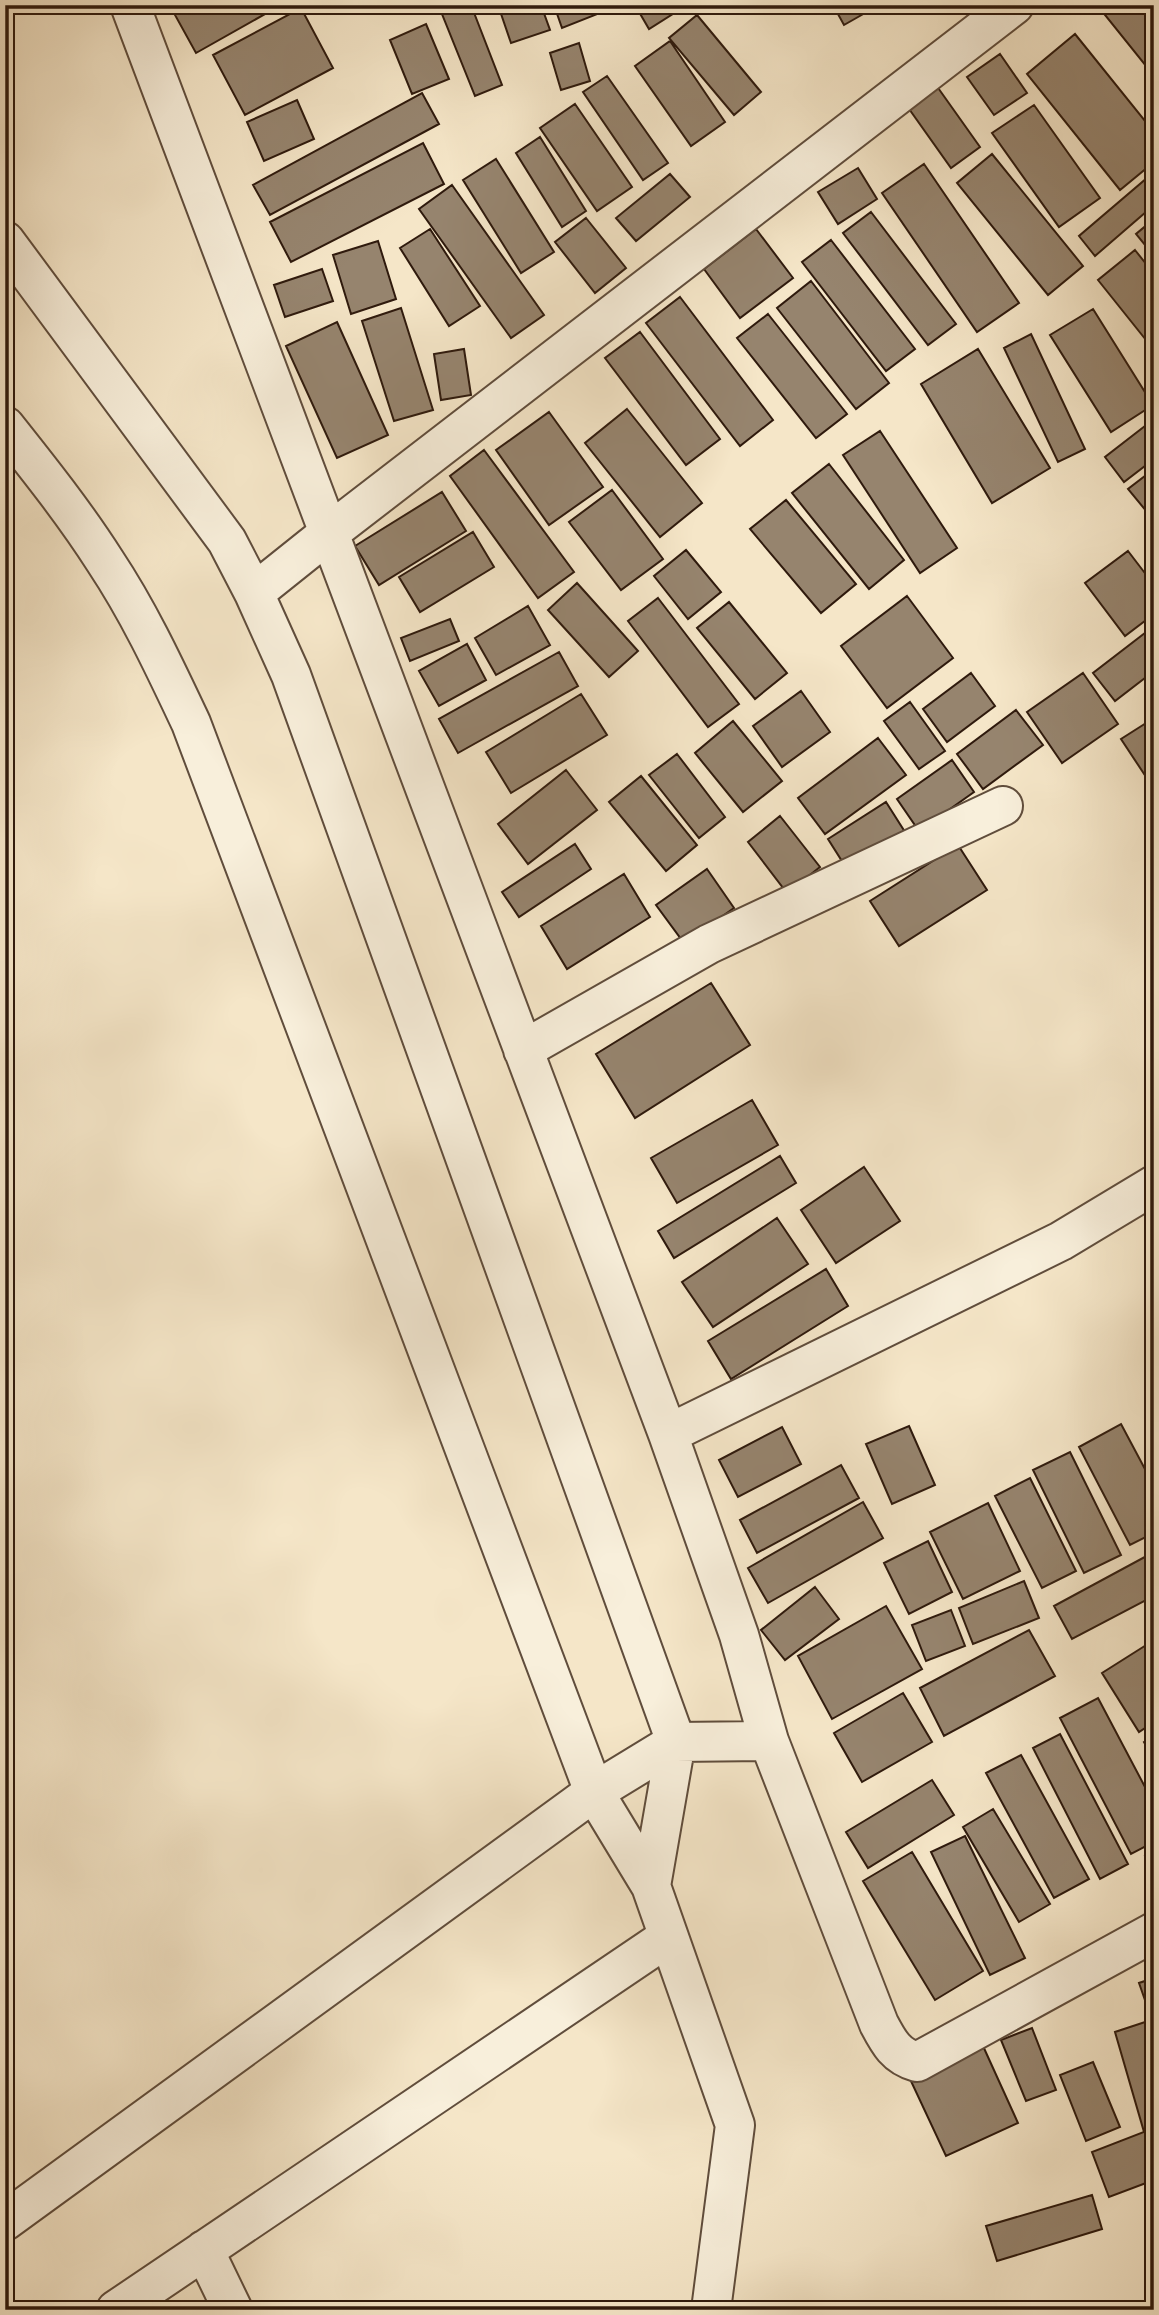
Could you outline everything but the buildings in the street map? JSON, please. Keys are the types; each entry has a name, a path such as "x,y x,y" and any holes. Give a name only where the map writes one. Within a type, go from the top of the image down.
{"street":[{"path":"130,5 668,1434 739,1635 769,1741 879,2024 891,2046 903,2058 917,2062 1154,1932"},
{"path":"254,593 1014,5"},
{"path":"5,241 227,541 291,675 676,1742 651,1886"},
{"path":"5,426 106,561 149,635 191,723 594,1792 651,1886 735,2125 711,2310"},
{"path":"523,1050 709,944 1003,806"},
{"path":"668,1434 1061,1241 1154,1185"},
{"path":"5,2221 594,1792 676,1742 769,1741"},
{"path":"116,2310 668,1937"},
{"path":"204,2250 233,2310"}]}
